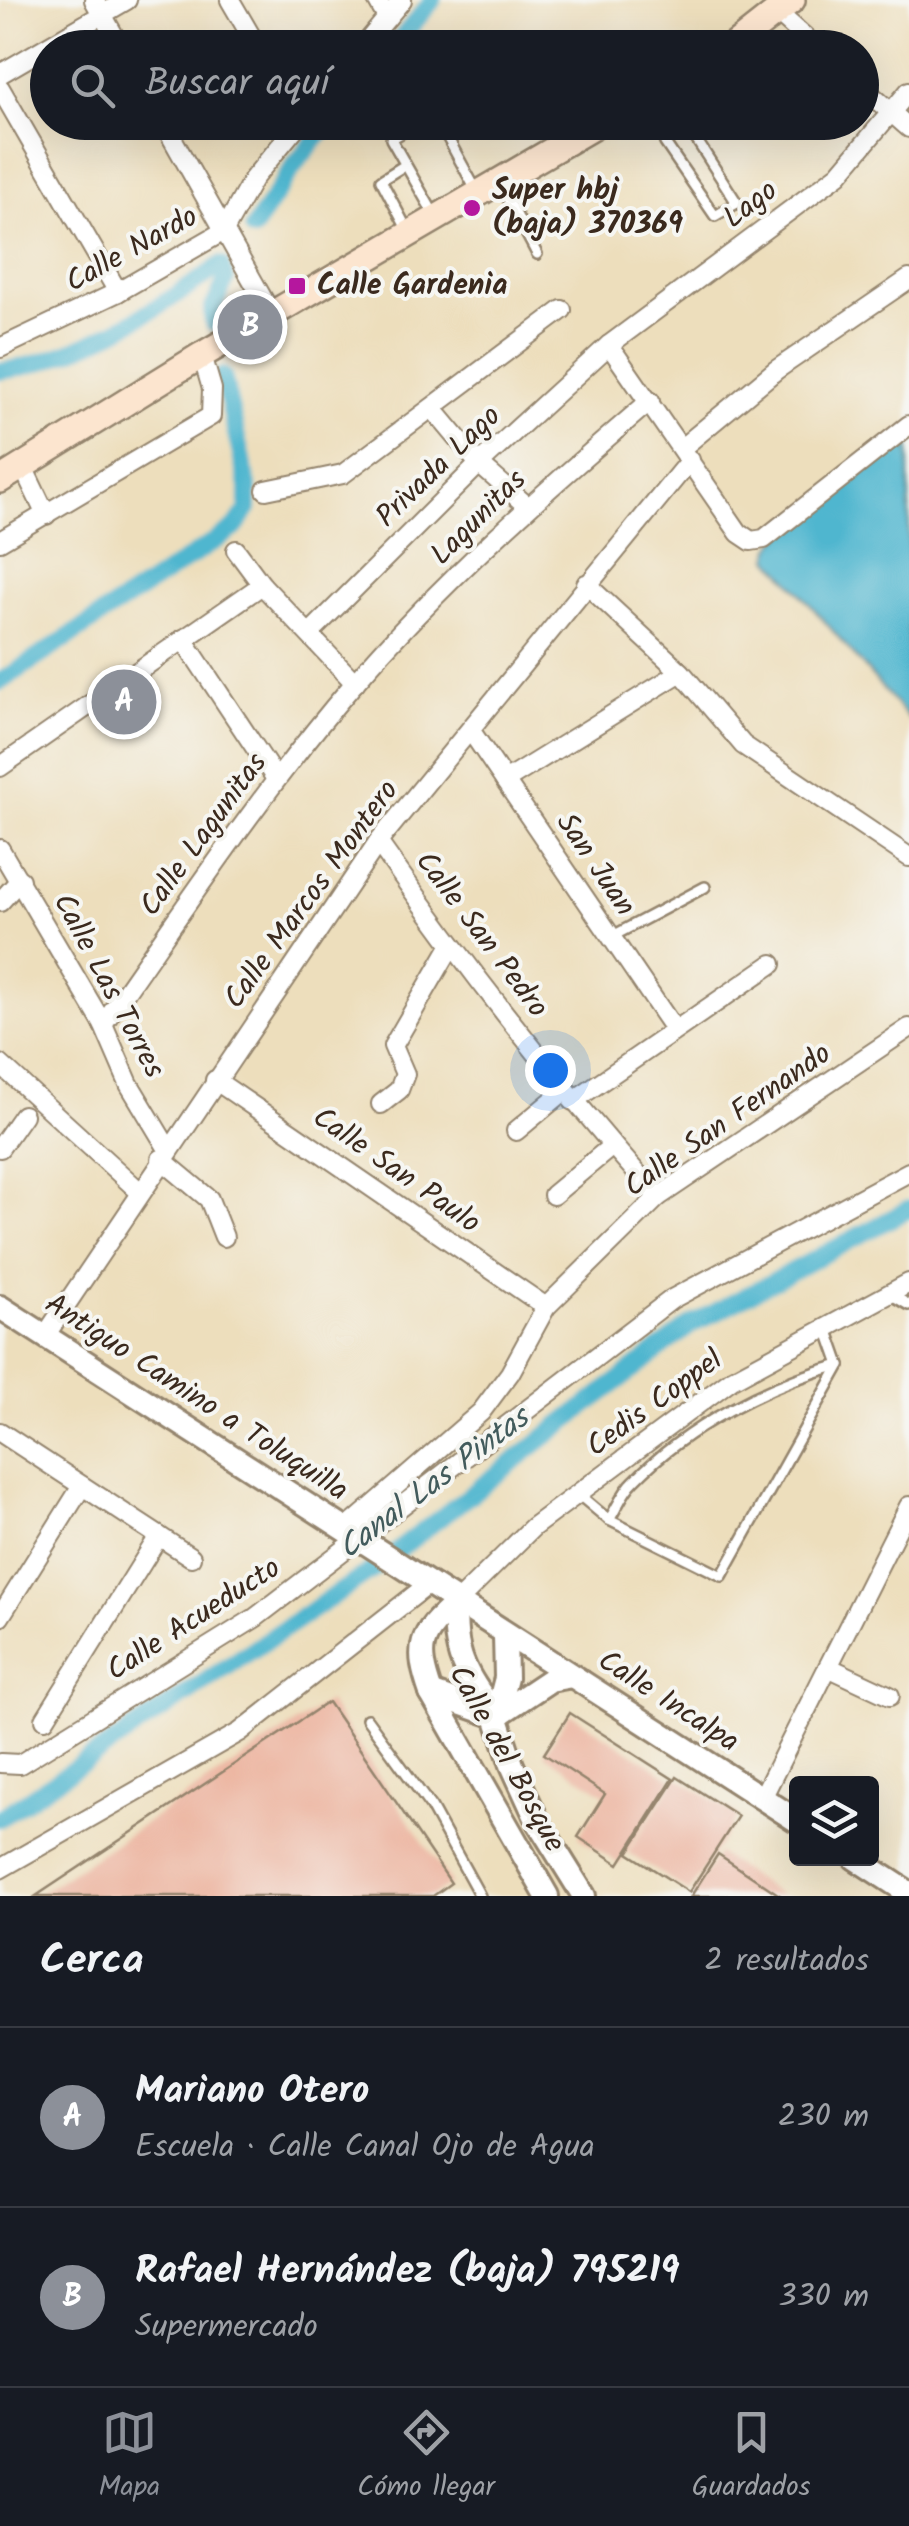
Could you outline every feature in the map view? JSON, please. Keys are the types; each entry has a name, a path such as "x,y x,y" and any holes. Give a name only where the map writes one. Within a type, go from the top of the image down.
{"main road":[{"path":"755,30 786,7"},
{"path":"11,474 202,356 569,140"}],"street":[{"path":"64,30 98,7 127,0"},
{"path":"230,0 248,30"},
{"path":"377,0 387,18"},
{"path":"377,30 402,0"},
{"path":"98,7 111,30"},
{"path":"786,7 803,30"},
{"path":"0,74 30,53"},
{"path":"0,88 30,140"},
{"name":"Lago","path":"879,128 909,91"},
{"path":"879,102 909,128"},
{"path":"30,140 118,292"},
{"path":"174,140 272,315"},
{"name":"Calle Nardo","path":"0,347 118,292 224,231 253,178 285,140"},
{"name":"Lago","path":"609,346 839,174 869,140"},
{"name":"Calle Marcos Montero","path":"45,1336 139,1191 378,842 471,732 686,454 776,370 909,278"},
{"path":"266,490 344,474 562,310"},
{"path":"609,346 739,532 751,541 764,540 909,426"},
{"name":"Privada Lago","path":"311,632 479,464 609,346"},
{"path":"0,541 212,416 212,389 202,356"},
{"name":"Lagunitas","path":"355,683 527,506 650,402"},
{"path":"433,409 479,464 527,506"},
{"path":"11,474 46,515"},
{"path":"236,550 262,585 311,632 355,683"},
{"path":"586,584 681,672 743,745 909,857"},
{"path":"0,767 262,585"},
{"path":"184,640 276,780"},
{"path":"505,781 681,672"},
{"name":"Calle Lagunitas","path":"104,1024 276,780 355,683"},
{"name":"San Juan","path":"471,732 674,1028"},
{"name":"Calle San Pedro","path":"378,842 450,946 568,1096 658,1197"},
{"name":"Calle Las Torres","path":"0,849 104,1024 164,1154 209,1199 224,1238"},
{"path":"0,902 20,880"},
{"path":"381,1104 398,1090 405,1074 393,1046 450,946"},
{"path":"516,1131 772,964"},
{"name":"Calle San Fernando","path":"361,1538 481,1412 510,1373 546,1307 658,1197 909,1028"},
{"path":"0,1064 139,1191"},
{"name":"Calle San Paulo","path":"216,1080 546,1307"},
{"path":"0,1148 24,1115"},
{"path":"553,1195 612,1146"},
{"name":"Calle Acueducto","path":"0,1763 20,1764 238,1629 672,1299 909,1172"},
{"name":"Cedis Coppel","path":"456,1603 533,1527 732,1379 909,1284"},
{"name":"Antiguo Camino a Toluquilla","path":"0,1307 420,1576"},
{"path":"2,1438 191,1557"},
{"path":"0,1617 82,1486"},
{"path":"762,1798 909,1506"},
{"path":"44,1719 159,1536"},
{"path":"0,1869 240,1732 420,1576 456,1603 454,1636 462,1668 496,1716"},
{"name":"Calle Incalpa","path":"456,1603 789,1815"},
{"name":"Calle del Bosque","path":"456,1603 425,1636 418,1657 431,1692 547,1896"},
{"name":"Calle del Bosque","path":"505,1636 506,1678 496,1716 512,1765 538,1822 579,1895"},
{"path":"828,1667 890,1696"},
{"path":"496,1716 550,1680 572,1676"},
{"path":"431,1692 496,1716"},
{"path":"867,1866 909,1893"}],"lane":[{"path":"391,140 435,218"},
{"path":"452,140 537,254"},
{"path":"664,140 714,216 737,203 697,140"},
{"path":"405,165 380,180 409,234"},
{"path":"611,937 706,887"},
{"path":"890,1294 909,1305"},
{"path":"578,1494 609,1520 722,1576 840,1365 826,1328"},
{"path":"609,1520 632,1482 716,1418 785,1380 840,1365"},
{"path":"368,1719 432,1807 480,1896"}],"water":[{"path":"909,436 909,719 770,558 771,548 784,533"}],"building":[{"path":"328,1702 451,1883 433,1896 36,1896"},
{"path":"570,1713 673,1779 619,1864 578,1837 605,1794 544,1754"},
{"path":"677,1777 738,1816 689,1892 628,1853"},
{"path":"718,1854 781,1896 691,1896"}],"waterway":[{"path":"408,30 433,0"},
{"path":"253,229 315,140"},
{"path":"0,371 28,366 86,345 144,315 221,265 226,280 212,310 213,323"},
{"path":"0,682 235,528 248,509 248,486 223,376"},
{"name":"Canal Las Pintas","path":"0,1818 371,1571 691,1325 909,1209"}],"place":[{"name":"Super hbj (baja) 370369","path":"472,208"},
{"name":"Calle Gardenia","path":"297,286"},
{"name":"Rafael Hernández (baja) 795219","path":"250,327"},
{"name":"Mariano Otero","path":"124,702"}]}
